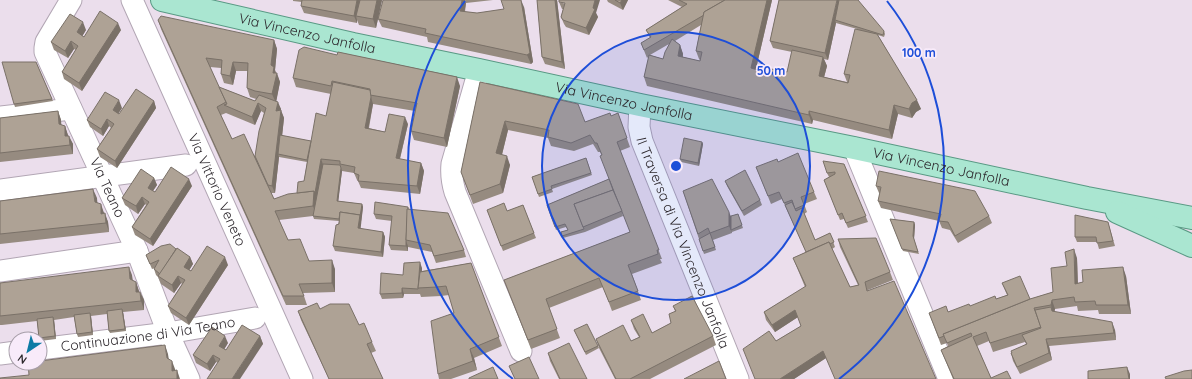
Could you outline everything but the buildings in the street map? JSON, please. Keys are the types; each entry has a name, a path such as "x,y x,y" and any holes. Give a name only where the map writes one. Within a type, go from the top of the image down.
{"main road":[{"name":"Via Vincenzo Janfolla","path":"162,0 353,44 640,105 854,148 1086,198 1192,218"},
{"name":"Via Vincenzo Janfolla","path":"1086,198 1192,246"}],"street":[{"name":"Via Teano","path":"71,0 46,42 45,48 71,109 137,251 168,334 189,379"},
{"name":"Via Vittorio Veneto","path":"132,0 302,379"},
{"path":"479,70 452,164 452,177 455,192 521,351"},
{"name":"II Traversa di Via Vincenzo Janfolla","path":"640,105 639,127 642,141 738,379"},
{"path":"0,117 71,109"},
{"path":"854,148 949,379"},
{"path":"0,190 186,165"},
{"path":"0,271 137,251"},
{"name":"Continuazione di Via Teano","path":"48,348 168,334 255,318"}]}
